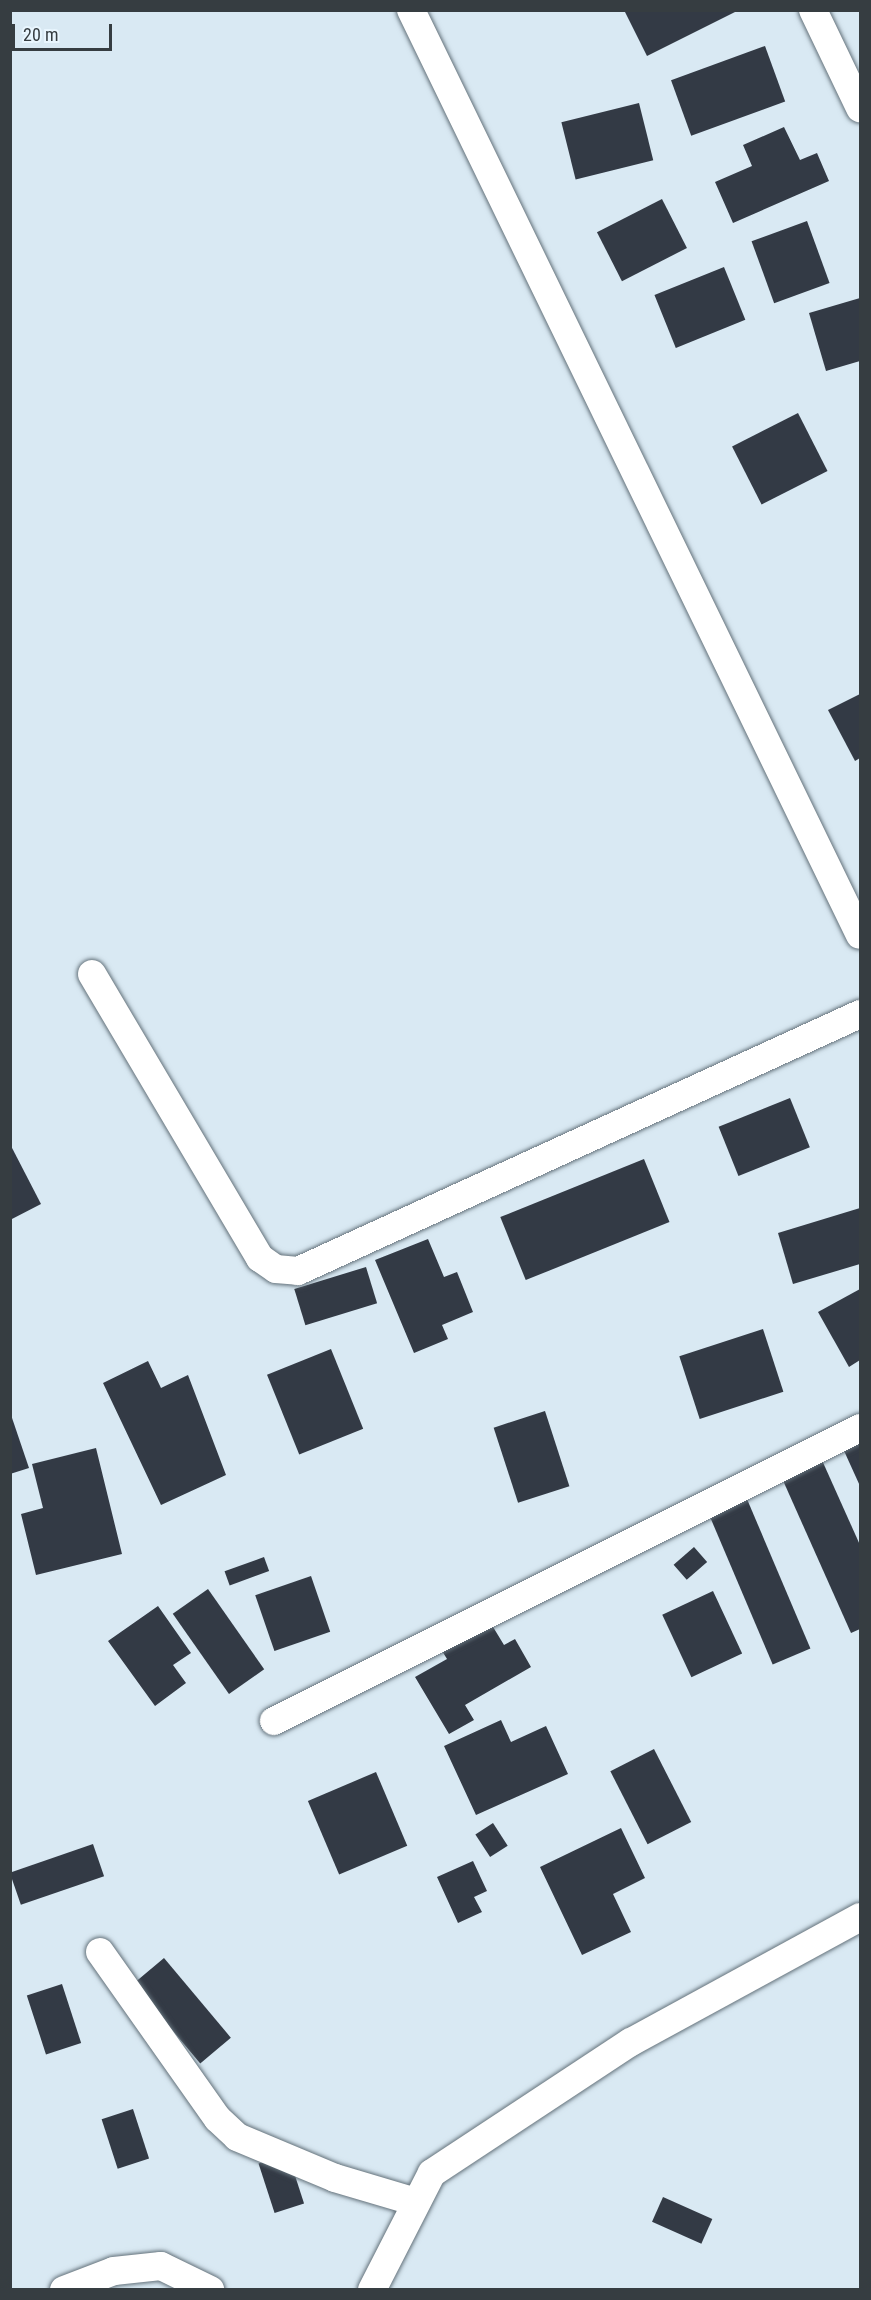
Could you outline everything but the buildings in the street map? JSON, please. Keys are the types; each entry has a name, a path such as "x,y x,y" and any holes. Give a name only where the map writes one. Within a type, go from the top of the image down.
{"street":[{"path":"411,10 861,935"},
{"path":"813,10 861,108"},
{"path":"92,974 260,1258 276,1269 298,1271 861,1014"},
{"path":"274,1721 861,1428"},
{"path":"372,2289 432,2174 631,2042 861,1917"},
{"path":"100,1952 218,2119 237,2137 335,2178 416,2202"},
{"path":"64,2289 114,2271 161,2266 210,2289"}]}
